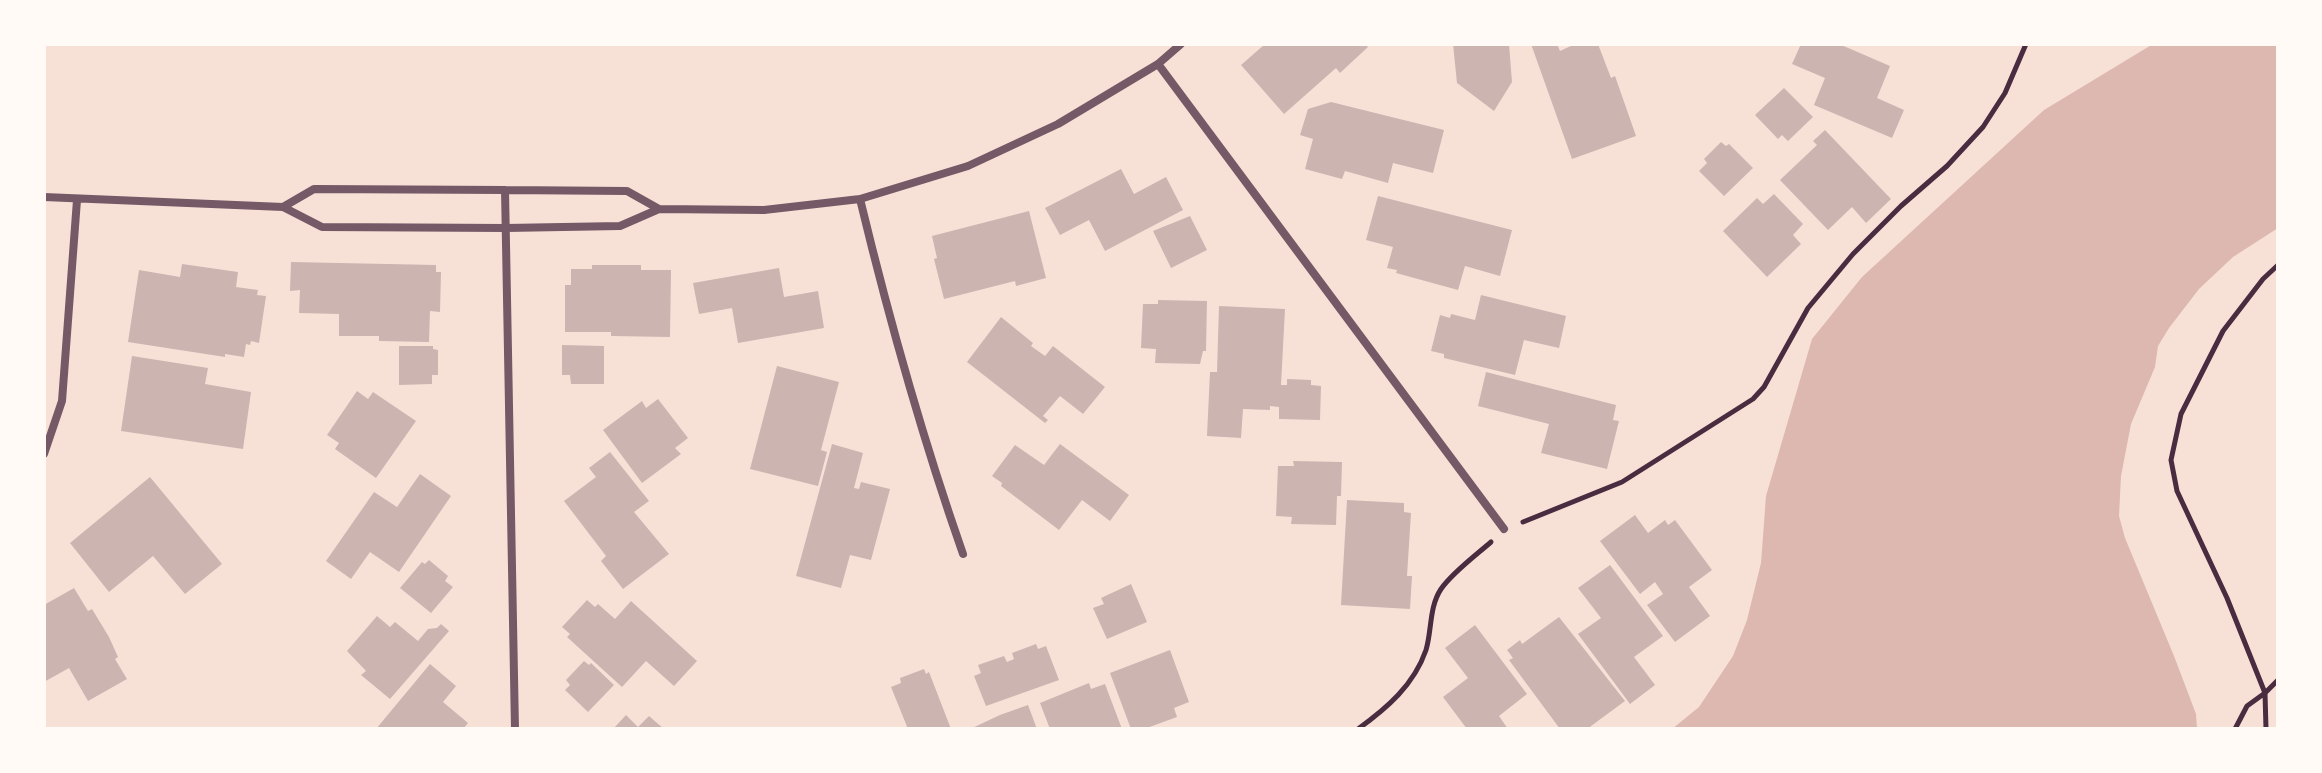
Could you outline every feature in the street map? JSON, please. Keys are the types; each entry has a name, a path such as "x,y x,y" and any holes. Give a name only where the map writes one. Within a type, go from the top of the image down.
{"street":[{"path":"44,197 283,207 322,227 506,228 620,226 659,209 764,210 860,199 968,166 1058,124 1158,64 1181,44"},
{"path":"1158,64 1504,529"},
{"path":"283,207 314,189 505,190 627,191 659,209"},
{"path":"505,190 515,729"},
{"path":"860,199 889,318 930,460 963,554"},
{"path":"44,454 62,401 77,200"}],"path":[{"path":"1358,729 1387,708 1411,680 1426,650 1432,613 1441,589 1504,529 1622,482 1753,399 1764,387 1808,308 1853,254 1947,166 1983,127 2005,93 2026,44"},
{"path":"2266,729 2265,693 2227,598 2177,491 2171,460 2181,414 2223,331 2263,279 2278,265"},
{"path":"2235,729 2247,706 2278,680"}],"shaded area":[{"path":"2153,44 2278,44 2278,228 2233,257 2199,289 2169,328 2158,346 2155,367 2131,424 2121,476 2119,516 2125,538 2196,714 2197,729 1672,729 1699,707 1733,656 1747,620 1761,563 1766,496 1812,339 1862,277 2044,110"}],"building":[{"path":"1265,44 1365,44 1368,47 1340,73 1336,68 1284,114 1241,65"},
{"path":"1453,44 1509,44 1512,82 1494,111 1457,83"},
{"path":"1531,44 1557,44 1560,51 1575,44 1598,44 1611,78 1615,76 1636,136 1572,159"},
{"path":"1801,44 1839,44 1890,66 1877,98 1904,110 1892,138 1814,105 1825,78 1792,64"},
{"path":"1784,88 1813,117 1788,141 1782,135 1778,139 1755,115"},
{"path":"1331,102 1444,130 1433,173 1393,163 1388,183 1345,171 1342,179 1305,169 1313,139 1300,135 1308,109"},
{"path":"1825,130 1891,199 1866,223 1852,207 1828,230 1780,180 1817,145 1813,141"},
{"path":"1721,142 1726,146 1729,144 1753,168 1724,196 1699,171 1707,163 1704,159"},
{"path":"1121,169 1134,194 1166,177 1183,210 1105,251 1089,220 1060,235 1045,208"},
{"path":"1774,194 1803,224 1793,235 1801,244 1767,277 1723,231 1757,198 1763,204"},
{"path":"1378,196 1512,230 1500,276 1465,266 1458,290 1387,268 1393,247 1366,240"},
{"path":"1029,211 1046,278 1016,286 1015,281 944,299 932,236"},
{"path":"1190,216 1207,250 1171,268 1153,231"},
{"path":"291,262 436,265 436,272 441,272 440,312 430,311 429,342 379,341 379,336 339,336 339,314 299,313 300,290 290,291"},
{"path":"182,264 238,272 236,287 258,290 257,295 266,296 259,343 251,341 250,345 246,344 244,357 225,354 225,357 128,342 139,270 180,277"},
{"path":"592,265 641,265 641,270 671,270 670,337 565,332 565,285 571,285 571,269 592,269"},
{"path":"779,268 784,297 818,291 824,328 738,343 732,308 699,314 693,283"},
{"path":"1481,295 1566,316 1559,348 1524,340 1515,375 1444,358 1444,354 1431,351 1440,315 1450,318 1451,314 1475,320"},
{"path":"1158,300 1207,301 1206,351 1203,351 1200,364 1155,363 1156,349 1141,348 1143,304 1158,304"},
{"path":"1219,306 1285,309 1281,385 1287,385 1287,379 1311,380 1311,385 1321,386 1320,420 1279,419 1279,407 1270,406 1270,410 1243,409 1241,438 1207,436 1210,372 1217,372"},
{"path":"1001,317 1045,356 1053,346 1105,387 1083,414 1060,396 1043,416 1048,420 1045,423 967,362"},
{"path":"562,345 604,346 604,384 571,384 570,375 562,375"},
{"path":"399,346 433,346 438,350 438,375 432,375 432,384 399,385"},
{"path":"132,356 208,368 205,384 251,392 243,449 121,431"},
{"path":"777,366 839,382 821,450 827,452 818,486 750,469"},
{"path":"1486,372 1616,405 1613,420 1619,421 1607,469 1541,453 1549,424 1478,406"},
{"path":"357,391 368,399 373,392 416,421 376,478 335,449 339,443 327,435"},
{"path":"658,399 688,438 675,448 681,454 642,483 603,430 642,401 646,408"},
{"path":"832,444 863,453 854,488 859,489 861,482 890,489 871,560 850,555 841,588 796,576"},
{"path":"1060,444 1129,495 1110,521 1082,500 1059,530 992,476 1015,445 1044,465"},
{"path":"610,452 649,501 634,512 669,554 623,589 601,561 606,556 564,501 596,477 589,468"},
{"path":"1293,461 1342,462 1336,525 1291,524 1292,517 1276,516 1278,466 1294,466"},
{"path":"420,474 451,496 399,572 370,552 351,579 326,561 374,492 397,507"},
{"path":"150,477 222,564 185,594 153,556 109,592 70,543"},
{"path":"1347,500 1404,503 1404,512 1411,513 1407,576 1412,576 1410,609 1341,605"},
{"path":"1635,515 1648,533 1665,520 1668,525 1675,520 1712,570 1689,587 1710,616 1675,642 1647,605 1663,594 1655,582 1640,594 1600,541"},
{"path":"429,560 448,576 445,581 453,587 431,613 400,588 422,562 425,564"},
{"path":"1610,565 1663,636 1634,657 1655,685 1630,704 1578,634 1601,618 1578,588"},
{"path":"1131,584 1147,622 1107,639 1093,608 1104,604 1101,598"},
{"path":"74,588 88,611 92,609 109,637 118,657 115,659 127,679 88,701 69,668 44,682 44,605"},
{"path":"587,600 595,607 598,604 615,619 631,601 697,661 674,686 646,661 622,687 567,637 570,634 562,627"},
{"path":"377,616 390,627 395,622 418,641 428,629 441,624 449,631 390,699 361,675 366,671 347,651"},
{"path":"1559,617 1625,701 1587,729 1560,729 1509,660 1513,658 1507,650 1520,640 1522,644"},
{"path":"1475,625 1527,694 1499,716 1508,729 1467,729 1443,697 1468,678 1445,648"},
{"path":"1036,644 1038,649 1046,646 1059,680 986,706 974,676 981,673 978,665 1004,656 1007,662 1014,659 1012,653"},
{"path":"1170,650 1189,702 1174,708 1177,717 1144,729 1131,729 1110,673"},
{"path":"584,661 589,665 591,663 614,685 588,712 565,690 570,685 566,680"},
{"path":"430,664 456,686 443,702 468,723 463,729 376,729"},
{"path":"924,669 926,674 929,672 951,729 908,729 891,687 901,683 900,678"},
{"path":"1089,683 1091,689 1105,684 1122,729 1050,729 1040,703"},
{"path":"1028,705 1037,729 970,729 1000,715"},
{"path":"626,715 638,727 649,716 664,729 613,729"}]}
